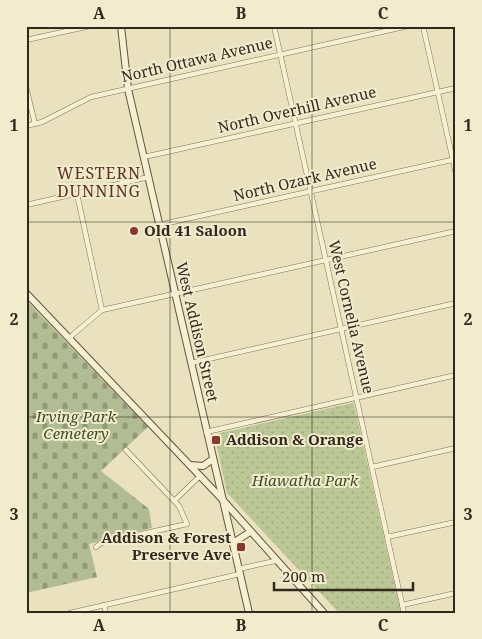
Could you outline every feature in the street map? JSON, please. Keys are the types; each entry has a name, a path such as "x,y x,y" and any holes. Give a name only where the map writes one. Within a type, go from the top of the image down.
{"street":[{"path":"26,40 90,26"},
{"name":"West Addison Street","path":"121,26 128,89 248,613"},
{"name":"West Cornelia Avenue","path":"274,26 404,613"},
{"name":"North Ottawa Avenue","path":"26,126 91,97 408,26"},
{"path":"423,26 456,174"},
{"path":"26,87 34,124"},
{"name":"North Overhill Avenue","path":"144,157 456,88"},
{"name":"North Ozark Avenue","path":"159,225 454,160"},
{"path":"26,205 148,177"},
{"path":"77,194 102,310"},
{"path":"69,338 96,312 102,310 456,231"},
{"path":"26,293 221,498 275,561 324,613"},
{"path":"191,364 456,303"},
{"path":"206,432 456,375"},
{"path":"372,467 456,448"},
{"path":"96,547 101,543 187,524 175,500 126,450"},
{"path":"190,465 203,466 213,459"},
{"path":"175,500 200,476"},
{"path":"387,537 456,522"},
{"path":"234,549 236,542 250,532"},
{"path":"70,613 239,572 275,561"},
{"path":"402,605 456,593"},
{"path":"104,605 106,613"}],"green space":[{"name":"Irving Park Cemetery","path":"26,300 148,427 101,471 149,509 152,528 89,544 97,577 26,593"},
{"name":"Hiawatha Park","path":"354,404 401,613 339,613 227,493 215,437 216,434"}],"place":[{"name":"Old 41 Saloon","path":"134,231"},
{"name":"Addison & Orange","path":"216,440"},
{"name":"Addison & Forest Preserve Ave","path":"241,547"}],"district":[{"name":"WESTERN DUNNING","path":"99,182"}]}
